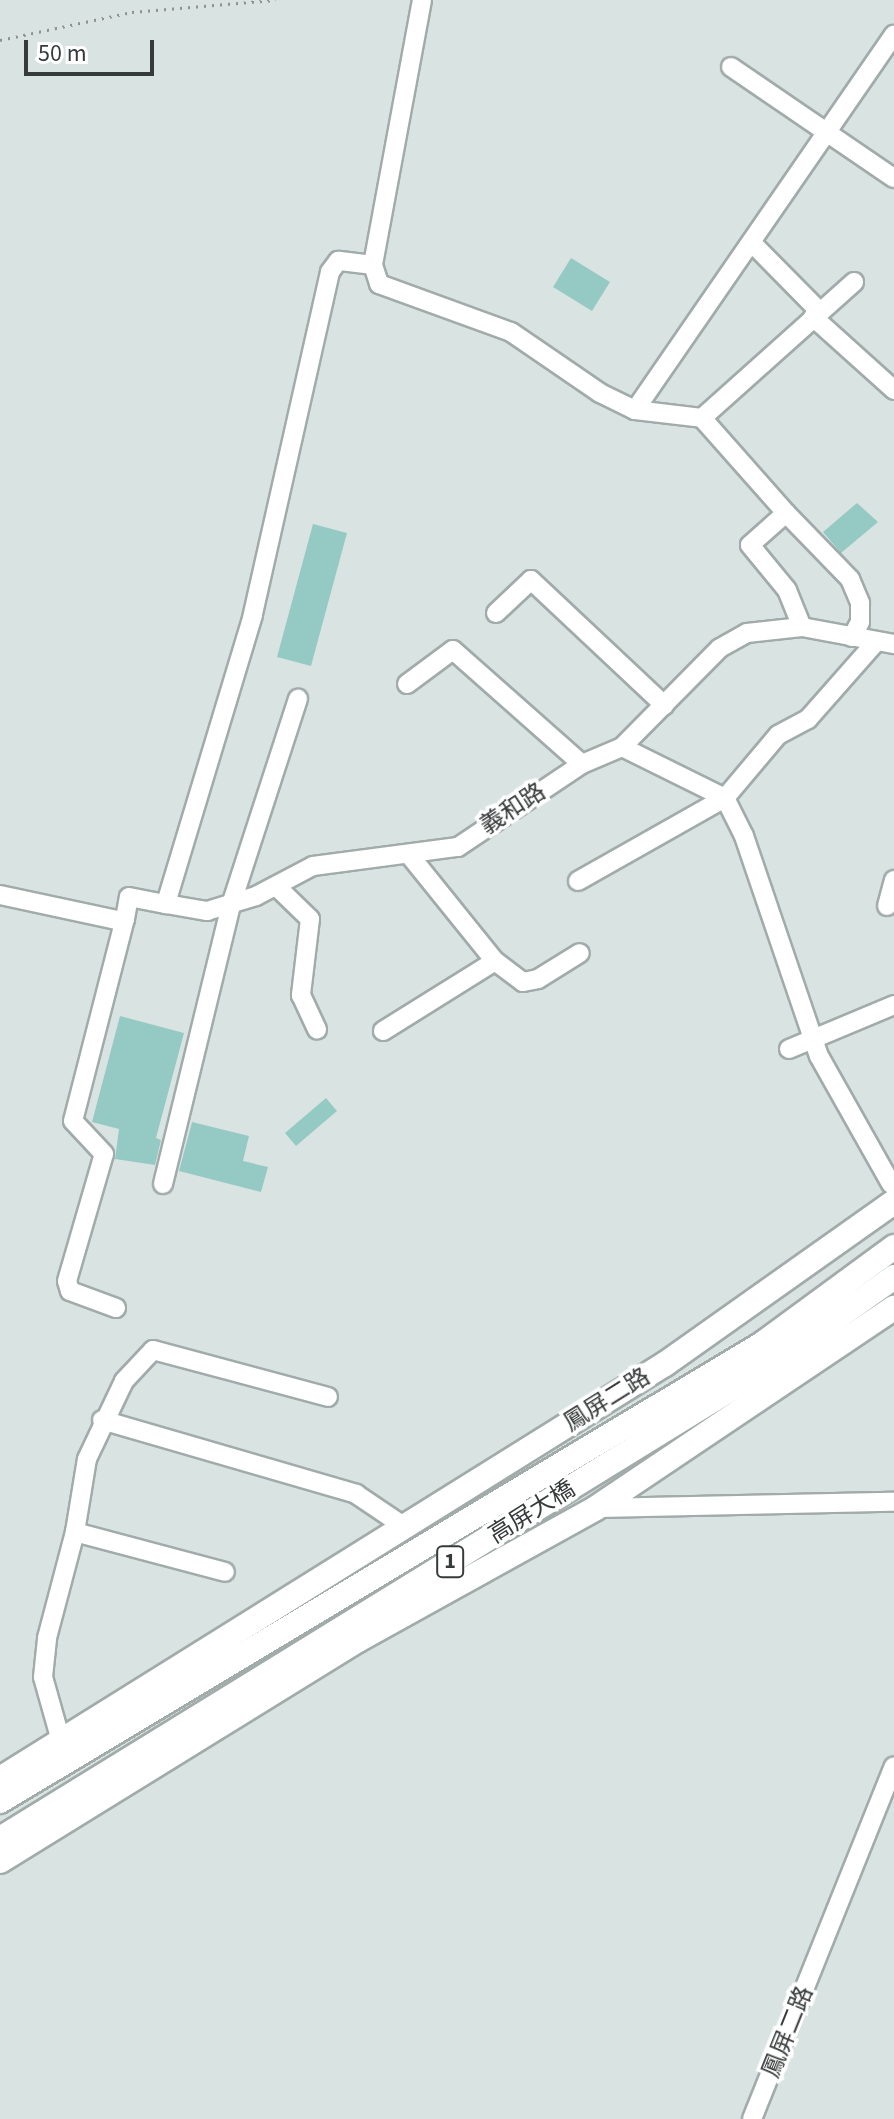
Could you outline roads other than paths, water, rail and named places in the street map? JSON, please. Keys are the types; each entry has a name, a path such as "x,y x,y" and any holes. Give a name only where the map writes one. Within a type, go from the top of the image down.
{"main road":[{"name":"鳳屏二路","path":"61,1741 677,1356 892,1193"},
{"name":"高屏大橋","path":"0,1801 736,1360 894,1247"},
{"name":"高屏大橋","path":"0,1839 776,1361 894,1277"},
{"name":"1","path":"0,1861 358,1640 596,1508 894,1308"},
{"name":"1","path":"0,1779 61,1741"}],"street":[{"path":"422,0 373,265 379,284 511,332 600,393 635,410 702,418 786,513 850,579 860,603 860,622 852,637"},
{"path":"635,410 753,244 826,128 894,35"},
{"path":"731,67 826,128 894,178"},
{"path":"753,244 816,314 893,388"},
{"path":"166,904 190,834 216,729 253,615 330,272 338,261 373,265"},
{"path":"702,418 854,282"},
{"path":"786,513 750,545 787,590 802,627"},
{"path":"496,613 531,580 664,705"},
{"name":"義和路","path":"125,919 129,897 207,911 231,905 276,886 313,866 411,857 458,847 582,764 622,747 720,648 747,633 802,627 885,643"},
{"path":"578,881 725,798 778,735 808,719 885,643"},
{"path":"407,684 453,650 582,764"},
{"path":"163,1184 231,905 298,699"},
{"path":"622,747 725,798 744,836 813,1040 892,1193"},
{"path":"411,857 495,961 523,982 531,982 580,953"},
{"path":"887,906 894,880"},
{"path":"276,886 310,919 301,995 317,1029"},
{"path":"0,895 125,919 73,1121 104,1154 67,1281 70,1291 116,1308"},
{"path":"383,1031 495,961"},
{"path":"789,1049 894,1005"},
{"path":"61,1741 43,1677 47,1638 75,1532 87,1459 102,1420 124,1381 153,1350 328,1397"},
{"path":"102,1420 356,1494 405,1527"},
{"path":"596,1508 894,1502"},
{"path":"75,1532 225,1572"},
{"name":"鳳屏二路","path":"752,2119 894,1766"}]}
